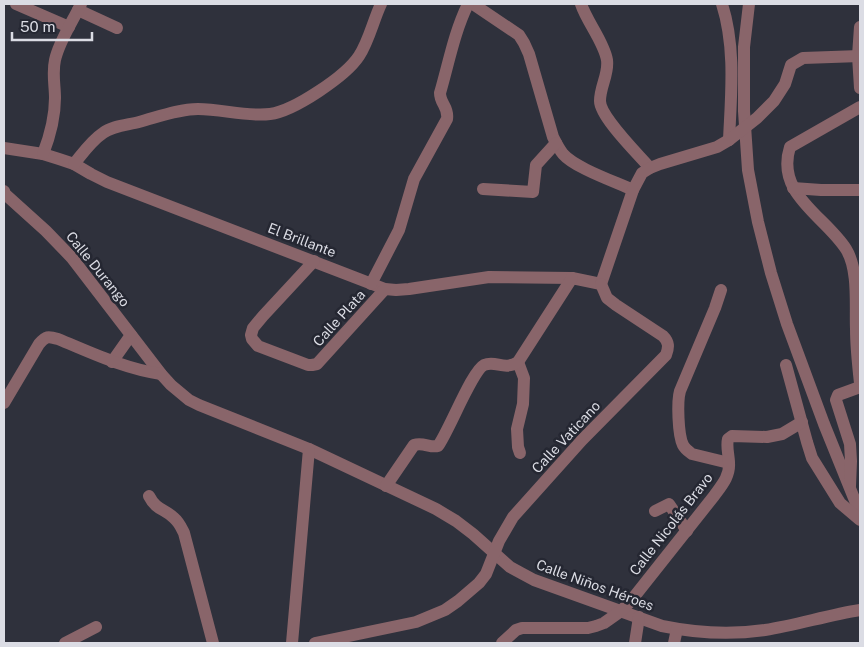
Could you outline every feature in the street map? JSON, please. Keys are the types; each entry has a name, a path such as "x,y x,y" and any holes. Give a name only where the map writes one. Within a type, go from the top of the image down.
{"street":[{"path":"16,4 69,27"},
{"path":"74,164 104,132 184,110 198,109 260,114 281,112 291,107 327,85 359,56 381,4"},
{"path":"371,284 399,230 414,178 447,119 448,113 440,98 440,93 454,38 468,4"},
{"path":"473,4 519,35 524,43 530,54 553,138 563,155 634,190"},
{"path":"581,4 607,60 607,72 601,90 600,102 602,110 650,168"},
{"path":"722,4 727,17 731,45 733,137"},
{"path":"749,4 744,47 744,111 748,170 758,222 771,273 788,324 824,424 860,513"},
{"path":"43,154 50,134 54,108 53,70 55,58 80,7 117,28"},
{"path":"860,27 860,88"},
{"path":"601,284 634,190 642,173 660,164 717,147 733,137 757,118 774,101 785,84 791,65 797,61 803,58 859,56"},
{"path":"860,107 790,147 786,164 793,188 837,238 846,250 852,263 856,349 860,383"},
{"path":"483,189 533,192 536,165 556,143"},
{"name":"El Brillante","path":"4,148 43,154 74,164 107,182 386,289 409,289 489,277 572,278 601,284"},
{"path":"793,188 860,190"},
{"name":"Calle Durango","path":"4,191 72,258 161,374"},
{"name":"Calle Plata","path":"314,261 253,328 252,339 258,346 312,366 321,360 386,289"},
{"path":"386,486 414,445 438,446 471,383 483,366 487,364 506,366 518,362 572,278"},
{"name":"Calle Vaticano","path":"315,643 416,622 434,616 458,601 479,583 486,574 504,531 513,517 582,440 666,355 669,347 667,340 607,298 601,284"},
{"path":"721,290 680,391 678,404 681,440 687,451 692,454 729,463"},
{"path":"112,362 131,335"},
{"path":"4,403 39,344 43,339 49,337 112,362 161,374"},
{"path":"518,362 524,378 523,404 517,429 520,453"},
{"path":"786,365 812,458 840,502 860,520"},
{"name":"Calle Niños Héroes","path":"161,374 180,393 200,405 309,449 436,509 473,534 510,567 534,580 662,626 703,632 727,633 766,630 860,610"},
{"path":"850,490 850,444 836,400 838,395 860,387"},
{"name":"Calle Nicolás Bravo","path":"502,643 516,630 522,628 588,628 604,623 621,611 726,480 729,463 727,441 730,437 767,437 782,434 802,422"},
{"path":"292,643 309,449"},
{"path":"149,496 159,509 174,517 184,532 213,643"},
{"path":"655,511 669,504 687,530"},
{"path":"635,643 639,618"},
{"path":"65,643 96,627"},
{"path":"674,643 677,629"},
{"path":"727,633 736,643"}]}
